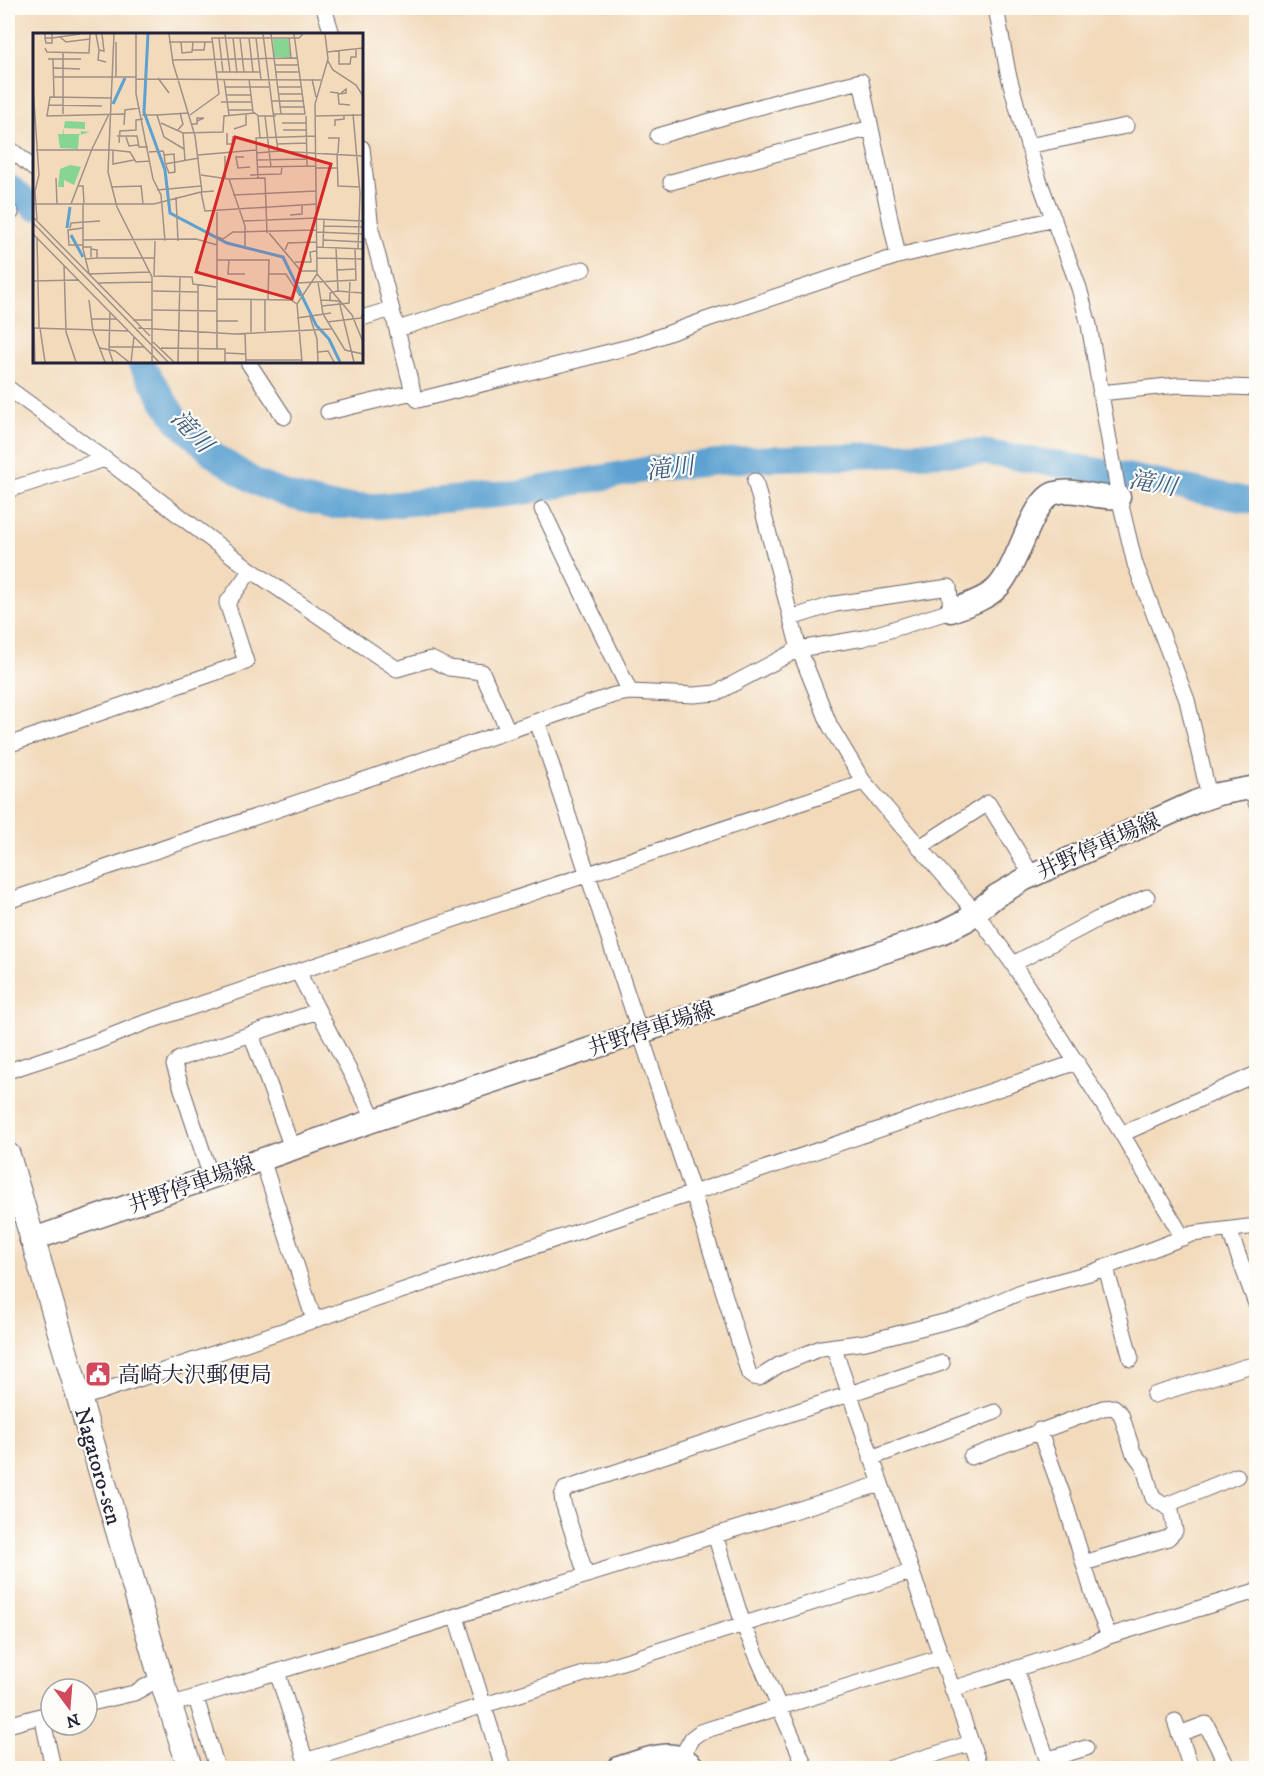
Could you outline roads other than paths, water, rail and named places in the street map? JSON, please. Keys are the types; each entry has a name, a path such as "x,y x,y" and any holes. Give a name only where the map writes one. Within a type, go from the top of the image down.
{"main road":[{"path":"951,611 995,591 1015,562 1037,511 1051,494 1066,491 1102,498 1118,494"},
{"name":"井野停車場線","path":"31,1240 292,1148 941,933 976,914 996,896 1032,875 1209,796 1255,792"},
{"name":"Nagatoro-sen","path":"8,1155 160,1676 190,1768"},
{"path":"618,1768 668,1755 687,1763"}],"street":[{"path":"324,8 332,33"},
{"path":"996,8 1008,73 1028,146 1038,180 1079,288 1089,325 1118,494 1135,564 1187,700 1209,796"},
{"path":"658,136 790,98 861,81 898,255"},
{"path":"1028,146 1126,126"},
{"path":"671,182 871,129"},
{"path":"8,147 33,168"},
{"path":"363,169 366,231 398,329 413,392 418,400 633,346 898,255 1054,219"},
{"path":"398,329 583,269"},
{"path":"363,318 391,309"},
{"path":"249,363 284,417"},
{"path":"1100,393 1178,385 1257,388"},
{"path":"8,388 251,570 397,669 431,659 449,668 482,672 508,731"},
{"path":"328,412 413,392"},
{"path":"8,490 105,459"},
{"path":"755,481 800,649 830,726 863,780 976,914 1013,964 1122,1134 1183,1238"},
{"path":"542,509 630,692"},
{"path":"8,745 246,662 227,603 251,570"},
{"path":"8,901 614,694 630,692 694,695 716,693 800,649 864,638 951,611 949,587 835,604 791,618"},
{"path":"537,721 589,873 750,1374 753,1377 759,1378 804,1353 832,1346 866,1342 963,1317 1023,1290 1106,1268 1192,1234 1257,1226"},
{"path":"8,1071 93,1043 144,1023 858,784 863,780"},
{"path":"920,847 988,803 1032,875"},
{"path":"1013,964 1098,919 1147,897"},
{"path":"298,972 375,1120"},
{"path":"211,1177 174,1065 179,1059 318,1011"},
{"path":"251,1034 292,1148"},
{"path":"79,1399 1077,1062"},
{"path":"1122,1134 1257,1074"},
{"path":"262,1159 314,1320"},
{"path":"1232,1229 1232,1238 1257,1304"},
{"path":"1106,1268 1131,1359"},
{"path":"832,1346 980,1768"},
{"path":"586,1575 562,1503 565,1489 849,1396 942,1363"},
{"path":"1154,1395 1257,1365"},
{"path":"971,1457 1040,1430 1103,1408 1114,1407 1121,1414 1135,1457 1143,1466 1153,1498 1171,1510 1175,1527 1171,1536 1084,1563"},
{"path":"871,1458 995,1412"},
{"path":"1040,1430 1097,1607 1109,1636"},
{"path":"1166,1505 1237,1476"},
{"path":"170,1705 880,1484"},
{"path":"715,1535 743,1624 806,1768"},
{"path":"277,1672 306,1765 484,1705 911,1572"},
{"path":"952,1689 1016,1670 1090,1645 1109,1636 1257,1591"},
{"path":"456,1617 503,1768"},
{"path":"687,1763 692,1738 700,1732 942,1657"},
{"path":"1016,1670 1046,1756 1049,1759 1086,1748"},
{"path":"99,1701 134,1693 160,1676"},
{"path":"196,1698 217,1768"},
{"path":"8,1725 39,1716"},
{"path":"1191,1768 1177,1728 1206,1724 1228,1768"},
{"path":"49,1737 52,1768"},
{"path":"891,1768 971,1743"}],"waterway":[{"name":"滝川","path":"8,186 33,206"},
{"name":"滝川","path":"141,363 177,421 215,456 257,483 294,497 331,506 378,506 517,493 650,469 749,459 982,452 1106,472 1256,502"}],"place":[{"name":"高崎大沢郵便局","path":"98,1374"}]}
